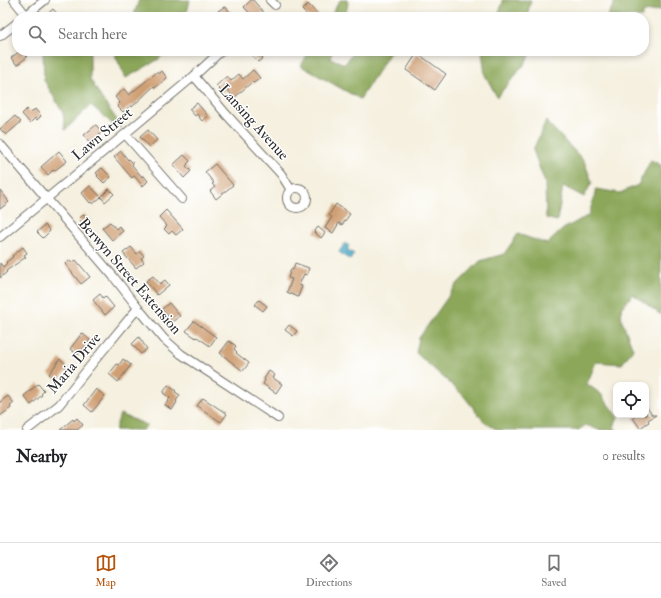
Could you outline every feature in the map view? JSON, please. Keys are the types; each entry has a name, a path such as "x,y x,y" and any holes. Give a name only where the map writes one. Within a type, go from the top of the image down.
{"street":[{"path":"14,0 22,12"},
{"path":"30,12 45,0"},
{"path":"0,36 12,27"},
{"name":"Lawn Street","path":"0,237 125,134 216,56"},
{"name":"Lansing Avenue","path":"194,76 226,114 281,174 291,190"},
{"path":"125,134 182,199"},
{"name":"Berwyn Street Extension","path":"0,144 113,276 164,339 181,354 278,418"},
{"name":"Maria Drive","path":"27,430 53,410 63,400 138,308"}],"green space":[{"path":"139,0 190,0 186,12 135,12"},
{"path":"340,0 347,0 348,4 346,12 333,12"},
{"path":"502,0 531,0 528,12 499,12 503,2"},
{"path":"616,0 661,0 661,10 644,12 610,12"},
{"path":"43,56 90,56 90,79 122,127 116,127 91,105 65,130 63,113 44,80"},
{"path":"115,56 162,56 159,59 126,78"},
{"path":"306,56 331,56 330,58 345,64 351,56 388,56 360,99 301,66"},
{"path":"483,56 529,56 524,65 497,97 485,75"},
{"path":"546,121 584,161 592,182 584,197 563,186 557,221 546,218 545,183 533,150"},
{"path":"651,160 661,165 661,315 633,294 621,308 622,321 633,349 622,364 596,362 587,384 601,394 613,411 613,418 618,418 614,427 617,430 599,430 586,425 578,430 498,430 485,423 463,395 416,353 419,338 457,284 480,261 504,254 518,234 547,244 563,229 589,215 596,189 620,193 638,185"},
{"path":"120,414 147,425 143,430 115,430"}],"water":[{"path":"345,243 349,246 347,249 354,254 350,260 339,252"}],"building":[{"path":"251,0 253,0 263,12 248,12 244,7"},
{"path":"308,4 315,12 304,12 302,10"},
{"path":"226,7 230,12 220,12 218,11"},
{"path":"14,56 27,57 17,65 11,58"},
{"path":"253,56 261,56 263,58 258,62"},
{"path":"415,56 421,56 446,74 435,90 406,70"},
{"path":"253,70 260,78 254,83 252,82 234,98 227,89 223,93 216,86 227,76 231,81 239,74 243,79"},
{"path":"162,71 167,78 155,88 154,86 132,107 131,105 123,112 117,106 120,103 115,97 124,89 129,95 157,72 159,74"},
{"path":"197,103 208,116 202,121 197,114 195,116 189,109"},
{"path":"27,109 31,113 35,109 41,116 37,120 35,118 30,123 22,114"},
{"path":"15,116 21,122 6,135 0,129"},
{"path":"96,125 102,132 90,143 84,135"},
{"path":"148,130 157,140 149,147 140,137"},
{"path":"59,151 67,161 48,175 41,167"},
{"path":"121,151 128,160 129,159 133,163 132,165 142,177 143,175 148,181 143,186 134,176 132,178 114,157"},
{"path":"184,155 190,161 186,166 191,171 184,178 173,165"},
{"path":"215,164 233,185 216,199 210,191 215,187 212,184 214,183 205,172"},
{"path":"102,168 111,177 104,183 96,173"},
{"path":"90,186 101,197 93,204 91,202 90,203 82,193"},
{"path":"109,189 114,194 105,202 101,197"},
{"path":"0,190 9,202 0,209"},
{"path":"336,204 350,214 342,225 339,223 333,233 325,228 332,217 329,215"},
{"path":"166,210 183,229 176,235 172,231 169,234 164,229 167,226 159,217"},
{"path":"84,214 91,222 86,227 79,219"},
{"path":"110,222 116,229 119,226 123,231 112,240 102,228"},
{"path":"45,225 50,231 43,238 37,232"},
{"path":"318,227 325,233 321,238 314,232"},
{"path":"23,247 27,253 24,255 26,257 6,271 7,272 0,278 0,263 3,267 7,263 6,262 13,257 12,256"},
{"path":"131,247 137,254 140,251 144,256 141,258 144,262 136,268 123,253"},
{"path":"69,260 72,263 76,260 90,277 81,284 65,264"},
{"path":"295,263 309,268 307,275 304,274 299,285 302,286 298,297 287,292 292,279 288,278"},
{"path":"153,276 160,284 165,280 169,285 157,295 146,281"},
{"path":"100,294 103,298 105,296 114,307 105,315 93,300"},
{"path":"259,300 267,306 263,311 255,305"},
{"path":"169,303 180,316 172,322 162,309"},
{"path":"194,321 216,337 210,346 186,331"},
{"path":"289,325 297,331 293,336 285,330"},
{"path":"82,333 90,340 78,355 70,349"},
{"path":"139,337 147,349 141,354 132,344"},
{"path":"229,341 236,346 234,349 237,352 236,353 249,363 243,371 220,353"},
{"path":"60,359 67,365 65,368 67,370 58,381 49,374"},
{"path":"123,359 131,365 118,382 109,374"},
{"path":"269,371 275,375 273,378 282,384 276,393 263,384"},
{"path":"38,384 44,391 41,394 42,395 31,405 24,396"},
{"path":"168,385 180,395 172,410 165,405 170,398 163,393"},
{"path":"96,389 105,396 92,412 84,405"},
{"path":"8,396 14,403 10,406 11,408 0,416 0,402"},
{"path":"203,398 227,414 221,422 197,406"},
{"path":"649,410 652,415 656,415 648,420 649,422 640,428 633,418 649,418"},
{"path":"77,418 83,425 77,430 60,430 73,419 74,421"}]}
